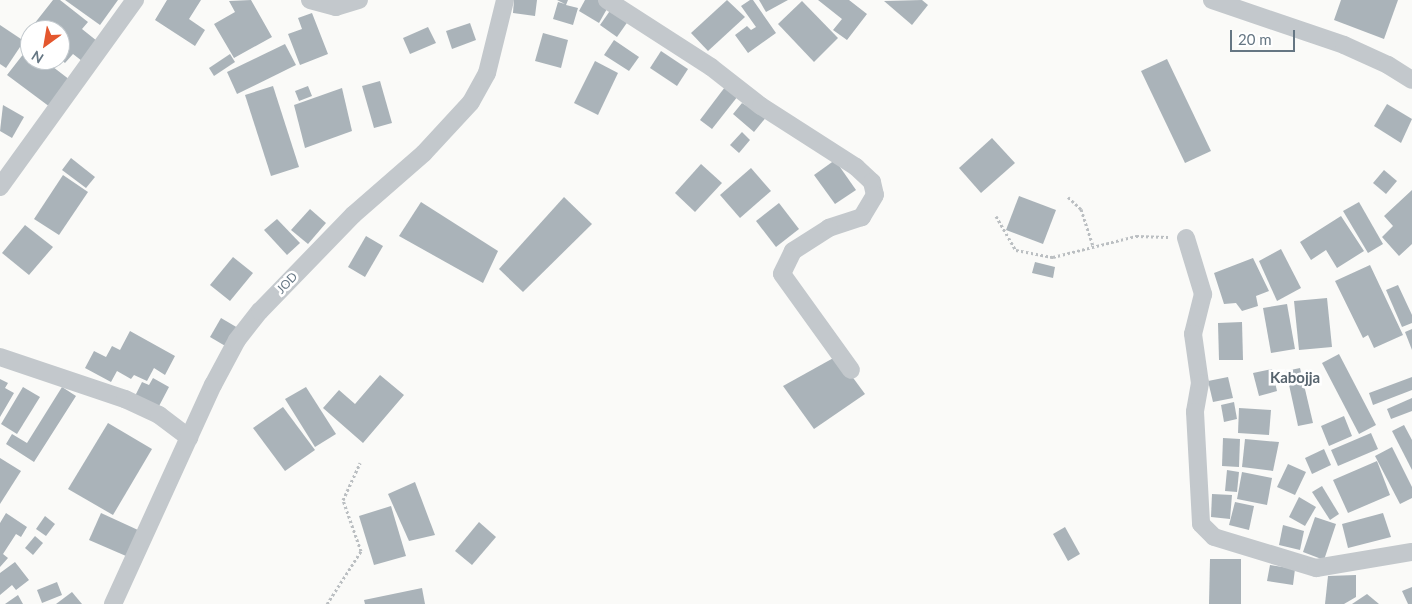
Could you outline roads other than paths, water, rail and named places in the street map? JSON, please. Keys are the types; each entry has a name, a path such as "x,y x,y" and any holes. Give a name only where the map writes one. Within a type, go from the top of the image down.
{"street":[{"path":"0,187 135,0"},
{"path":"310,0 336,7 359,0"},
{"name":"JOD","path":"114,604 189,438 237,340 260,311 353,214 424,153 471,102 487,73 505,0"},
{"path":"607,0 711,67 761,106 856,167 872,182 875,195 862,216 828,228 794,251 782,274 851,370"},
{"path":"1212,0 1344,45 1388,65 1412,80"},
{"path":"1186,238 1203,294 1193,334 1200,383 1195,412 1201,524 1214,537 1316,568 1412,552"},
{"path":"0,356 125,398 159,414 189,438"}],"district":[{"name":"Kabojja","path":"1295,378"}]}
